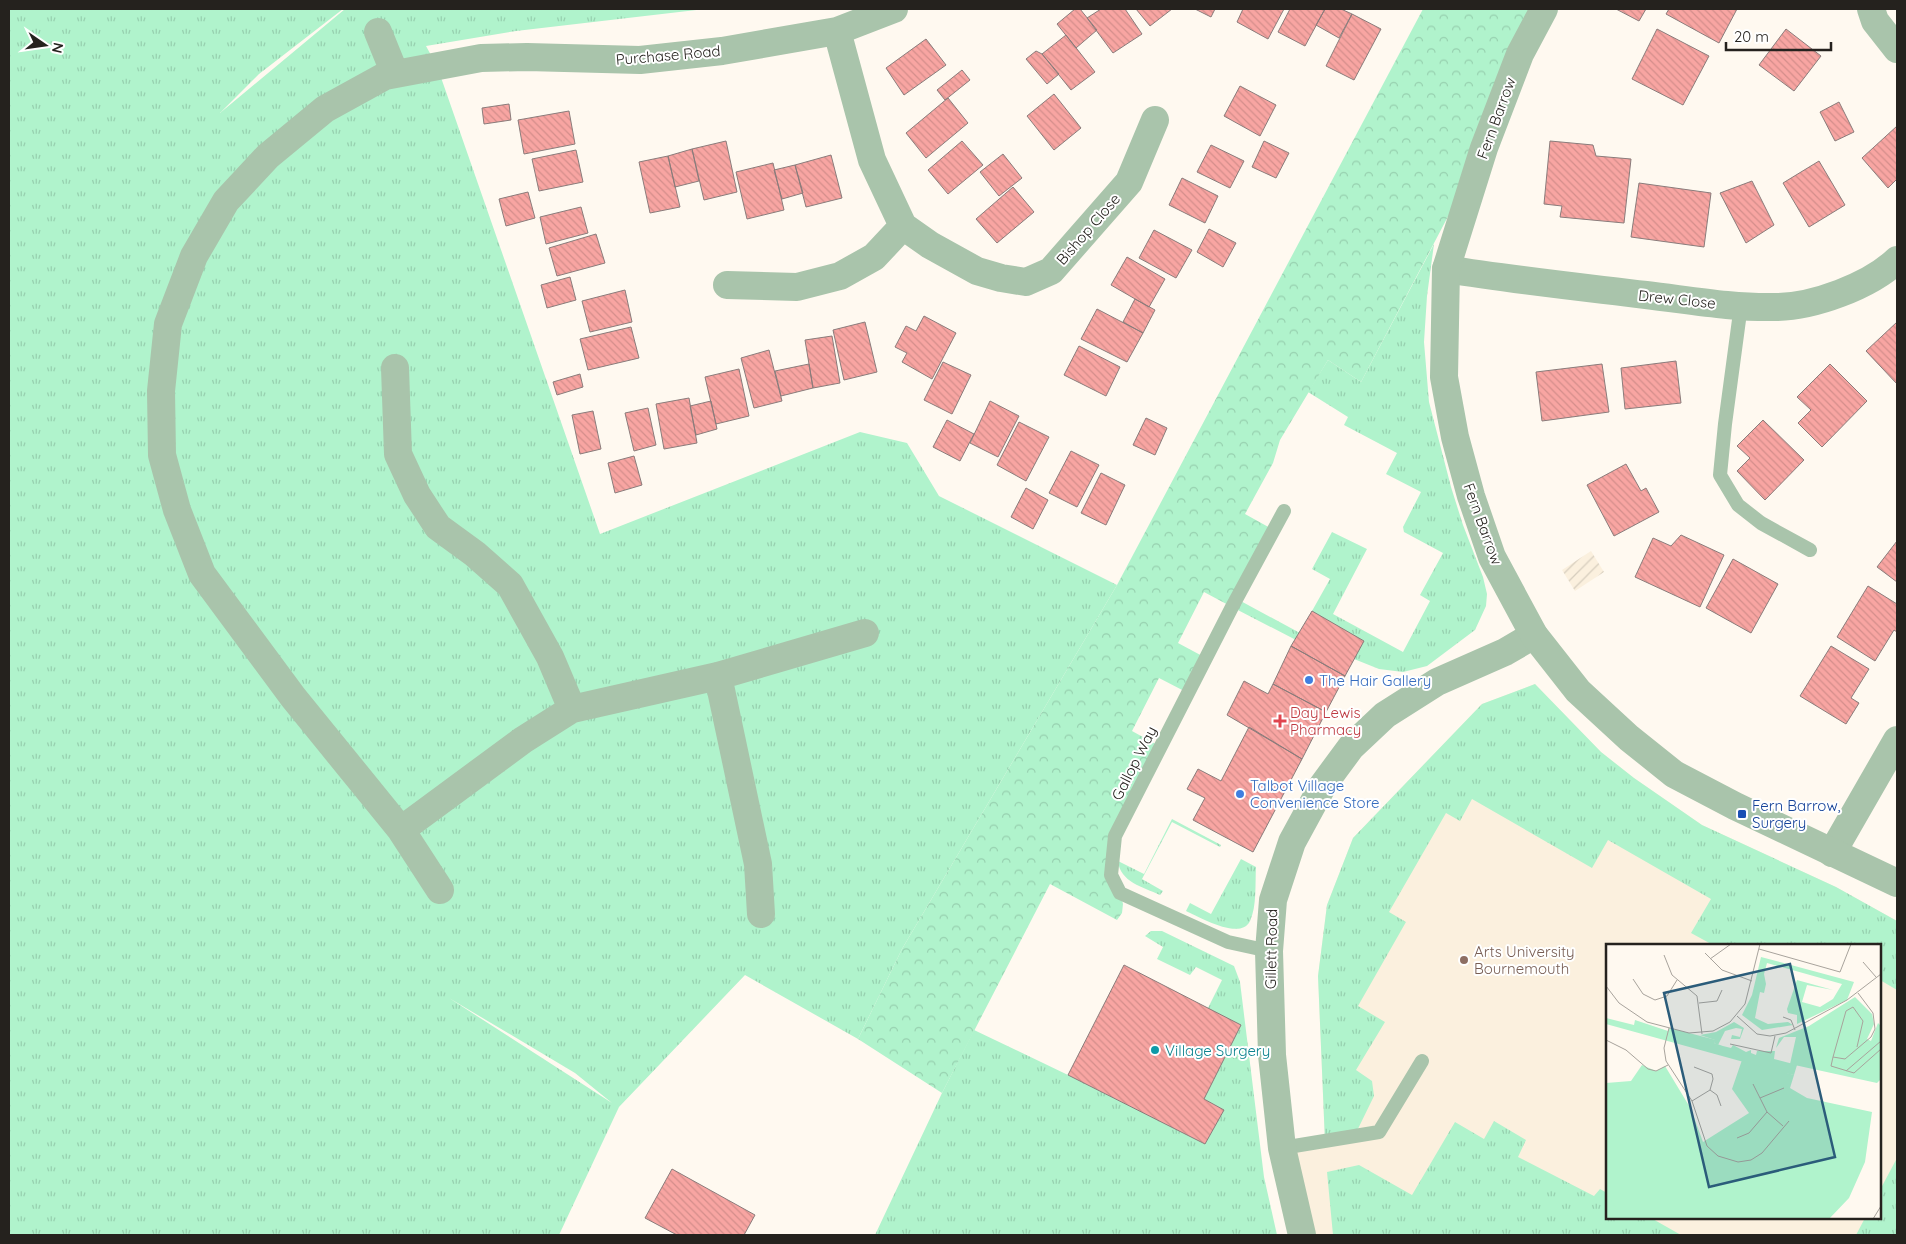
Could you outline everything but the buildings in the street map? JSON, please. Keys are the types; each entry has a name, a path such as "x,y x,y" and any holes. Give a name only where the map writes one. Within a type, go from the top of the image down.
{"street":[{"name":"Purchase Road","path":"440,890 401,830 293,697 202,574 177,510 162,455 161,391 168,324 194,256 226,201 268,156 325,109 385,76 481,58 527,57 640,60 722,50 837,31 894,9"},
{"name":"Fern Barrow","path":"1544,9 1520,54 1484,148 1446,269 1444,377 1455,438 1471,496 1492,557 1534,635 1578,691 1629,738 1674,774 1832,853 1897,883"},
{"path":"1871,9 1875,20 1897,49"},
{"name":"Bishop Close","path":"837,31 872,160 903,226 930,245 977,271 1001,278 1026,282 1050,271 1129,182 1156,120"},
{"path":"378,32 395,74"},
{"path":"727,285 797,287 840,276 874,257 903,226"},
{"name":"Drew Close","path":"1446,269 1506,279 1742,305 1776,307 1812,302 1848,290 1886,271 1897,260"},
{"path":"395,368 398,454 417,495 438,527 474,554 510,585 550,656 572,709"},
{"path":"401,830 523,740 572,709 718,676 865,633"},
{"name":"Gillett Road","path":"1302,1235 1282,1148 1272,1055 1268,951 1272,900 1292,842 1322,785 1351,747 1385,715 1428,687 1505,652 1534,635"},
{"path":"718,676 758,864 761,914"},
{"path":"1832,853 1897,740"}],"lane":[{"path":"1742,305 1725,424 1720,475 1738,505 1761,523 1810,550"},
{"name":"Gallop Way","path":"1268,951 1228,942 1120,893 1111,875 1115,836 1236,599 1284,511"},
{"path":"1282,1148 1379,1132 1422,1061"}],"shaded area":[{"path":"1591,551 1604,572 1575,591 1562,570"},
{"name":"Arts University Bournemouth","path":"1535,684 1601,752 1634,778 1702,825 1836,887 1897,921 1897,1235 1302,1235 1282,1148 1325,1142 1318,976 1327,905 1353,838 1482,704"}],"green space":[{"path":"9,9 343,9 259,74 220,113 345,9 705,9 516,31 426,46 437,66 600,534 860,432 907,443 939,496 1117,585 902,949 858,1039 745,975 619,1107 559,1235 9,1235","holes":["449,998 575,1073 612,1103"]},
{"path":"1423,9 1544,9 1484,148 1361,382 1328,360 1280,440 1273,463 1245,514 1274,530 1232,607 1204,592 1178,643 1206,658 1188,693 1159,678 1132,731 1161,747 1112,858 1123,904 1122,913 1117,920 1050,884 942,1093 858,1039 902,949 1117,585"},
{"path":"1434,244 1427,296 1424,342 1429,402 1451,487 1483,577 1487,594 1486,606 1475,630 1427,666 1403,672 1379,669 1354,659 1312,611 1330,579 1312,569 1332,532 1367,549 1333,614 1403,652 1430,601 1420,595 1443,553 1404,532 1403,527 1421,492 1386,474 1397,453 1344,425 1348,417 1308,392 1328,360 1361,382"},
{"path":"1237,599 1300,633 1296,640 1232,607"},
{"path":"1535,684 1601,752 1634,778 1702,825 1836,887 1897,921 1897,990 1881,981 1881,944 1711,944 1691,933 1711,899 1608,840 1592,868 1472,799 1460,821 1446,813 1389,912 1406,922 1358,1006 1385,1022 1356,1070 1372,1081 1374,1096 1354,1137 1325,1142 1318,976 1327,905 1353,838 1482,704"},
{"path":"1172,819 1221,845 1220,847 1172,822 1142,879 1163,891 1160,895 1128,879 1123,874 1118,861 1144,874"},
{"path":"1241,859 1256,867 1254,909 1250,921 1245,927 1238,929 1220,926 1186,911 1190,903 1211,914"},
{"path":"1151,931 1162,931 1234,966 1240,982 1264,1177 1277,1235 875,1235 974,1030 1205,1144 1224,1110 1204,1099 1208,1008 1222,980 1196,967 1190,975 1157,959 1163,947 1145,936"},
{"path":"1494,1121 1526,1140 1518,1157 1594,1196 1600,1189 1606,1192 1606,1219 1653,1219 1681,1235 1333,1235 1327,1172 1359,1165 1412,1195 1455,1122 1484,1139"},
{"path":"1897,1158 1897,1235 1856,1235 1864,1219 1881,1219 1881,1188"}],"place":[{"name":"The Hair Gallery","path":"1309,680"},
{"name":"Day Lewis Pharmacy","path":"1280,721"},
{"name":"Talbot Village Convenience Store","path":"1240,794"},
{"name":"Fern Barrow, Surgery","path":"1742,814"},
{"name":"Arts University Bournemouth","path":"1464,960"},
{"name":"Village Surgery","path":"1155,1050"}]}
